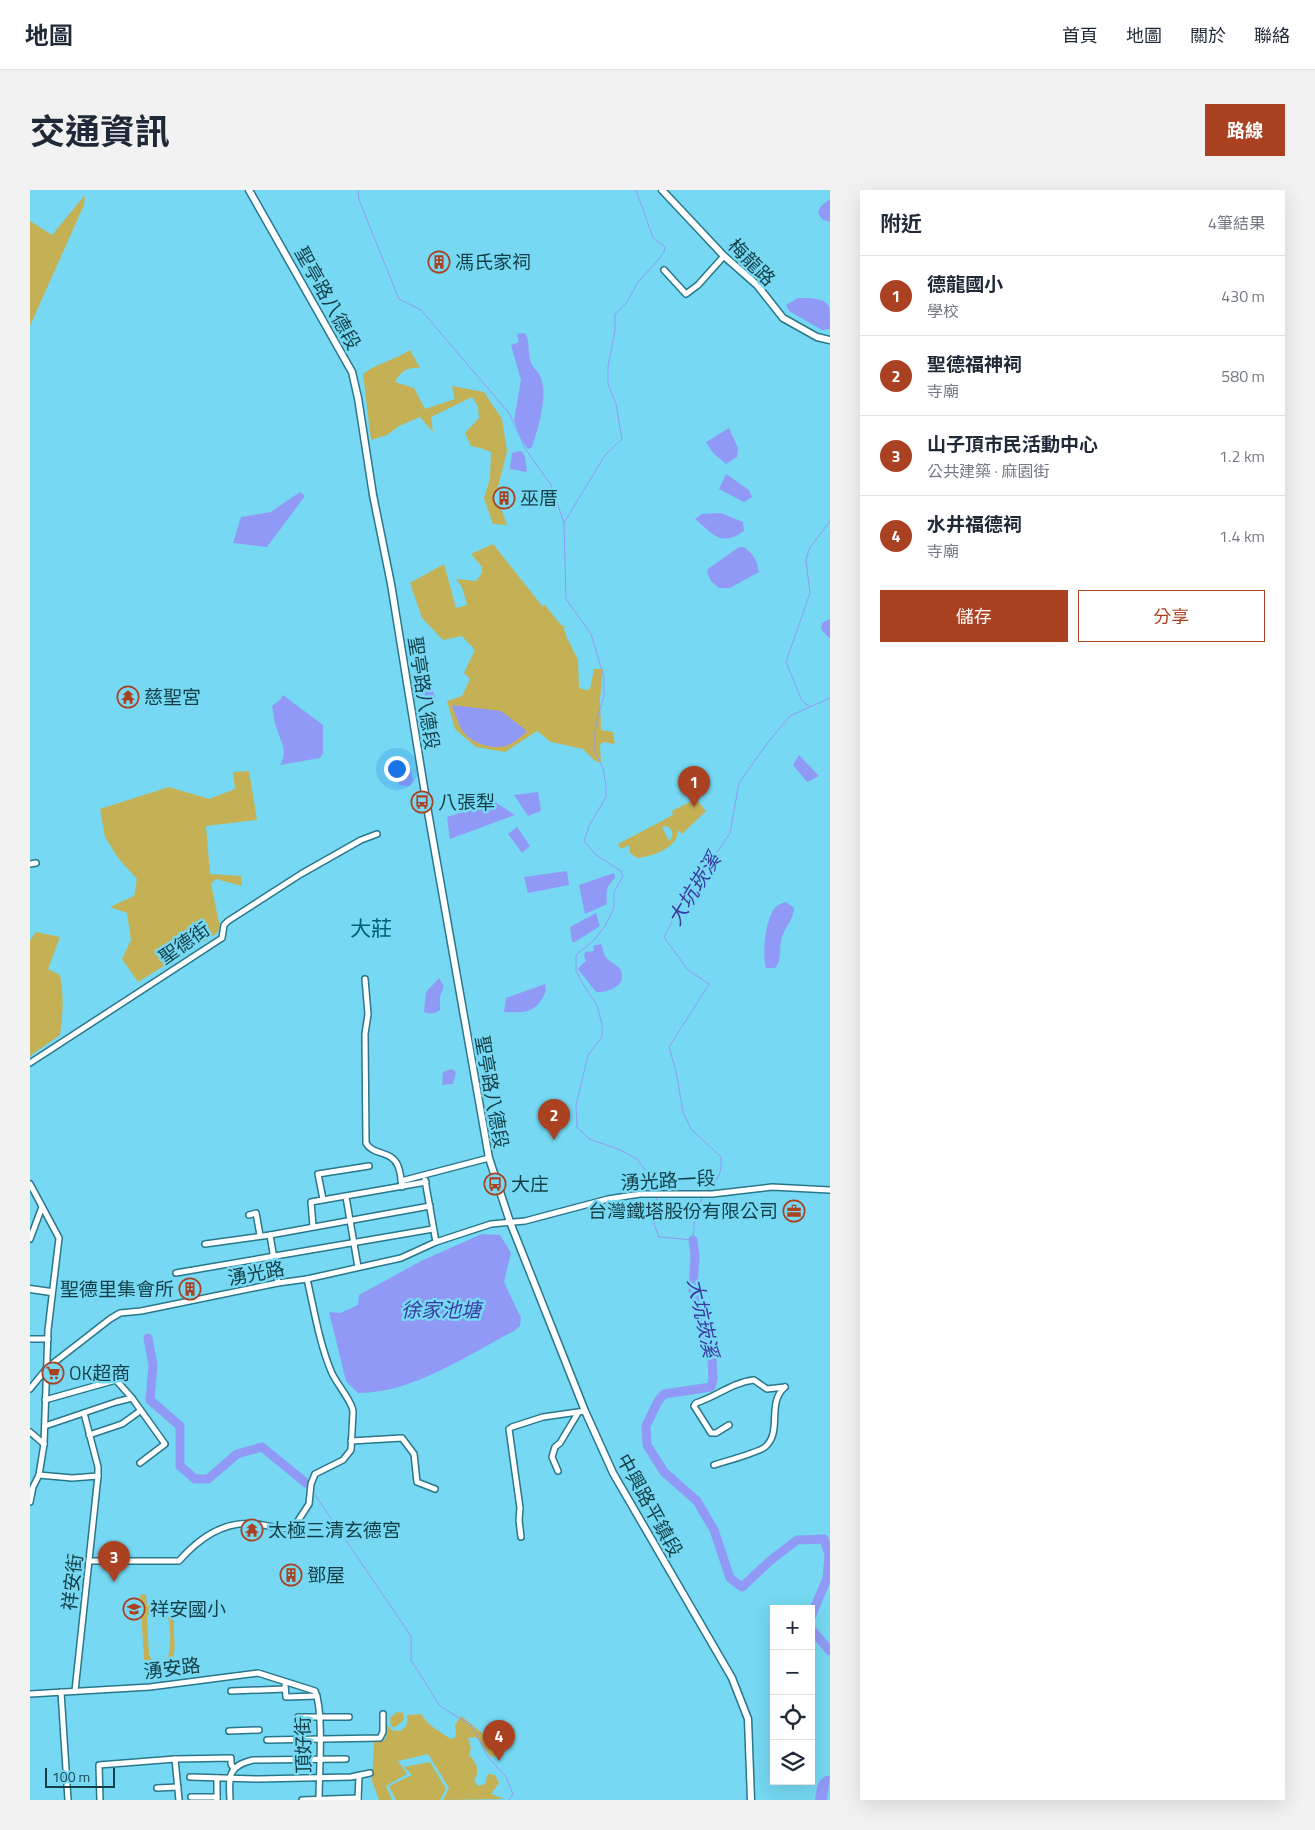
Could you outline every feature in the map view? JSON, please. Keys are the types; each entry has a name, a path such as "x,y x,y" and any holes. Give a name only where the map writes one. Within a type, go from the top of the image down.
{"street":[{"name":"聖亭路八德段","path":"250,190 352,372 373,496 391,584 429,821 489,1158 510,1222"},
{"name":"梅龍路","path":"662,190 724,256 758,285 783,318 817,337 830,340"},
{"path":"664,270 686,294 698,285 724,256"},
{"name":"聖德街","path":"30,1063 222,938 224,936 224,925 228,921 301,874 361,840 377,834"},
{"path":"365,979 368,1014 365,1034 366,1143 371,1150 390,1155 398,1165 402,1187"},
{"path":"401,1180 489,1158"},
{"path":"323,1199 318,1174 369,1166"},
{"path":"424,1174 436,1242"},
{"path":"313,1226 311,1202 426,1182"},
{"path":"30,1184 59,1238 51,1292 44,1444 39,1475 32,1488 30,1502"},
{"name":"湧光路一段","path":"510,1222 526,1221 608,1199 640,1194 712,1194 772,1187 830,1190"},
{"path":"346,1197 358,1268"},
{"path":"205,1244 270,1235 430,1206"},
{"path":"30,1239 42,1207"},
{"path":"249,1215 256,1213 260,1235"},
{"name":"湧光路","path":"30,1389 47,1368 120,1312 141,1311 358,1268 401,1258 436,1242 491,1224 510,1222"},
{"name":"中興路平鎮段","path":"510,1222 581,1412 613,1473 732,1678 748,1719 751,1800"},
{"path":"176,1273 433,1229"},
{"path":"270,1235 278,1283"},
{"path":"90,1561 179,1561 203,1536 240,1522 271,1528 294,1527 309,1504 311,1484 316,1474 343,1460 350,1450 353,1406 331,1372 307,1279"},
{"path":"30,1289 51,1292"},
{"path":"30,1339 48,1339"},
{"path":"45,1400 116,1380 132,1398 165,1444 140,1463"},
{"path":"714,1465 765,1448 773,1437 776,1399 780,1391 785,1387 767,1390 754,1380 747,1380 696,1403 694,1406 711,1433 716,1433 729,1425"},
{"path":"44,1426 132,1398"},
{"path":"90,1435 122,1424 140,1411"},
{"path":"558,1471 552,1457 555,1447 560,1443 581,1412"},
{"path":"521,1537 520,1508 509,1429 543,1417 581,1412"},
{"name":"祥安街","path":"75,1691 98,1476 98,1466 84,1413"},
{"path":"30,1432 44,1444"},
{"path":"351,1441 402,1438 414,1454 417,1482 436,1489"},
{"path":"39,1475 72,1478 98,1476"},
{"name":"湧安路","path":"30,1694 150,1687 258,1673 316,1694"},
{"path":"284,1682 286,1696 316,1694"},
{"path":"231,1691 285,1689"},
{"path":"61,1692 68,1800"},
{"name":"頂好街","path":"316,1694 319,1718 319,1800"},
{"path":"267,1740 380,1738 383,1714"},
{"path":"298,1718 349,1717"},
{"path":"229,1731 259,1730"},
{"path":"100,1800 99,1765 175,1759 231,1758 231,1764 234,1769"},
{"path":"230,1800 229,1778 234,1769 242,1762 319,1758 346,1759"},
{"path":"175,1759 179,1800"},
{"path":"190,1777 319,1778 359,1776 370,1773"},
{"path":"302,1800 358,1799 359,1776"},
{"path":"191,1797 217,1799 216,1778"},
{"path":"157,1788 178,1787"}],"shaded area":[{"path":"85,195 84,205 30,326 30,221 52,235"},
{"path":"410,350 420,368 405,370 395,382 414,388 425,409 455,399 452,386 484,392 502,419 507,451 496,495 507,525 493,524 484,498 490,479 491,452 471,446 465,433 479,418 478,406 472,397 431,417 433,432 420,417 399,426 387,435 371,440 363,374"},
{"path":"493,544 543,607 544,604 561,625 565,627 567,638 578,660 579,688 590,689 594,669 603,669 600,699 601,730 613,732 615,744 603,742 600,745 601,763 594,760 583,749 551,742 537,731 505,752 476,747 455,729 447,701 462,696 470,679 464,673 475,650 462,636 443,640 422,618 410,583 444,564 456,608 467,605 462,587 456,579 476,581 482,573 482,567 471,554"},
{"path":"249,771 257,820 206,826 210,874 241,876 242,886 216,879 211,884 220,927 217,933 138,982 122,959 131,940 127,913 110,907 134,896 137,879 118,858 105,837 100,809 169,787 209,799 235,789 233,772"},
{"path":"696,799 706,811 682,834 678,830 674,841 664,850 650,856 637,858 630,853 629,845 621,849 618,844 673,815 672,811","holes":["666,826 671,829 672,833 669,841 662,827"]},
{"path":"36,932 60,937 48,969 60,975 62,1012 60,1035 30,1056 30,940"},
{"path":"146,1594 147,1607 153,1603 161,1603 167,1607 172,1613 174,1620 175,1649 172,1659 166,1667 161,1669 151,1665 151,1674 145,1674 140,1595","holes":["159,1608 165,1611 170,1629 169,1655 167,1659 159,1663 152,1660 149,1655 147,1617 150,1611"]},
{"path":"397,1712 403,1713 404,1720 395,1727 391,1727 390,1718"},
{"path":"421,1714 432,1726 450,1739 456,1737 455,1725 461,1716 502,1749 504,1755 491,1757 476,1737 468,1738 471,1748 469,1755 477,1767 474,1781 478,1786 485,1784 488,1774 495,1775 499,1783 491,1794 504,1799 443,1800 449,1788 428,1754 398,1761 407,1774 386,1786 392,1800 379,1800 372,1781 374,1742 383,1741 386,1738 387,1725 392,1730 400,1731 406,1724 407,1715"},
{"path":"430,1762 446,1789 440,1800 396,1800 389,1786 412,1775 404,1767"}],"water":[{"path":"830,199 830,222 823,220 818,213 821,206"},
{"path":"798,298 824,301 829,307 830,329 822,330 789,311 786,305"},
{"path":"525,333 528,340 531,363 540,376 543,392 542,412 537,431 532,447 528,449 520,437 514,420 521,380 511,345 519,342 517,334"},
{"path":"729,428 738,448 737,457 726,464 713,453 706,442"},
{"path":"521,451 525,456 527,472 510,469 512,453"},
{"path":"726,474 749,490 752,497 744,502 719,489"},
{"path":"300,492 305,496 267,547 233,543 241,517 271,512"},
{"path":"721,513 743,522 744,531 729,538 718,537 695,519 702,514"},
{"path":"739,547 744,547 752,555 759,572 730,588 719,588 711,581 707,572 708,569"},
{"path":"830,619 830,639 821,629 822,623"},
{"path":"416,672 427,674 436,698 418,698"},
{"path":"283,695 323,725 323,753 320,758 280,765 284,751 276,727 272,706"},
{"path":"452,705 501,711 527,731 518,739 502,747 482,745 470,739 462,730"},
{"path":"799,755 819,776 807,782 793,765"},
{"path":"409,763 413,781 410,786 399,785 396,776"},
{"path":"538,792 541,811 528,816 514,795"},
{"path":"495,802 515,815 450,839 447,817"},
{"path":"517,827 530,846 522,853 508,834"},
{"path":"567,871 569,885 528,893 524,877"},
{"path":"614,873 615,878 607,890 607,904 585,914 579,885"},
{"path":"786,902 794,908 794,912 782,937 779,962 775,968 766,968 764,946 769,920 776,907"},
{"path":"596,913 600,926 572,942 570,927"},
{"path":"601,944 606,958 620,969 622,979 616,987 596,992 578,969 586,961 585,952 594,951 593,946"},
{"path":"439,978 444,986 440,997 440,1010 433,1013 424,1012 426,992"},
{"path":"545,984 546,991 534,1008 525,1012 504,1012 506,998"},
{"path":"452,1069 456,1072 453,1084 442,1085 443,1072"},
{"name":"徐家池塘","path":"482,1234 500,1235 511,1253 504,1282 521,1318 520,1326 458,1361 419,1380 378,1392 358,1393 346,1381 329,1312 340,1313 358,1305 359,1295 421,1261"},
{"path":"826,1776 830,1776 827,1800 815,1800 819,1783"}],"waterway":[{"path":"358,190 359,200 399,299 421,310 509,413 526,450 551,485 564,523 566,599 591,634 604,677 604,696 595,732 595,752 603,768 606,797 589,826 584,841 596,855 621,871 623,876 614,892 614,908 605,926 594,940 576,955 576,971 597,1005 602,1025 602,1037 588,1055 576,1105 577,1127 589,1139 618,1149 637,1159 655,1183 656,1191"},
{"path":"564,523 605,455 622,439 616,404 608,384 608,367 615,330 615,314 627,302 638,282 664,252 665,247 653,238 636,190"},
{"path":"809,706 802,701 786,662 810,593 806,561 809,549 830,521"},
{"name":"大坑崁溪","path":"705,1192 718,1177 721,1168 721,1157 691,1129 683,1112 676,1071 669,1047 709,984 688,970 664,937 677,912 730,833 739,783 748,770 790,716 830,698"},
{"path":"656,1195 657,1205 654,1224 659,1237 693,1240 695,1216 703,1195"},
{"name":"大坑崁溪","path":"693,1240 695,1256 693,1290 712,1359 713,1379 711,1387 664,1394 658,1401 646,1426 647,1445 664,1472 697,1501 714,1530 730,1578 742,1587 771,1560 797,1540 824,1539 829,1555 827,1578 815,1607"},
{"path":"148,1338 153,1365 150,1400 180,1426 180,1466 195,1479 208,1479 237,1454 262,1447 306,1483"},
{"path":"315,1495 411,1636 411,1660 440,1706 472,1726 488,1757 506,1777 513,1794 509,1800"},
{"name":"大坑崁溪","path":"815,1634 830,1651"}],"place":[{"name":"馮氏家祠","path":"439,262"},
{"name":"巫厝","path":"504,498"},
{"name":"慈聖宮","path":"128,697"},
{"name":"八張犁","path":"422,802"},
{"name":"德龍國小","path":"694,807"},
{"name":"聖德福神祠","path":"554,1140"},
{"name":"大庄","path":"495,1184"},
{"name":"台灣鐵塔股份有限公司","path":"794,1211"},
{"name":"聖德里集會所","path":"190,1289"},
{"name":"OK超商","path":"53,1373"},
{"name":"太極三清玄德宮","path":"252,1530"},
{"name":"鄧屋","path":"291,1575"},
{"name":"山子頂市民活動中心","path":"114,1582"},
{"name":"祥安國小","path":"134,1609"},
{"name":"水井福德祠","path":"499,1761"}],"district":[{"name":"大莊","path":"371,929"}]}
